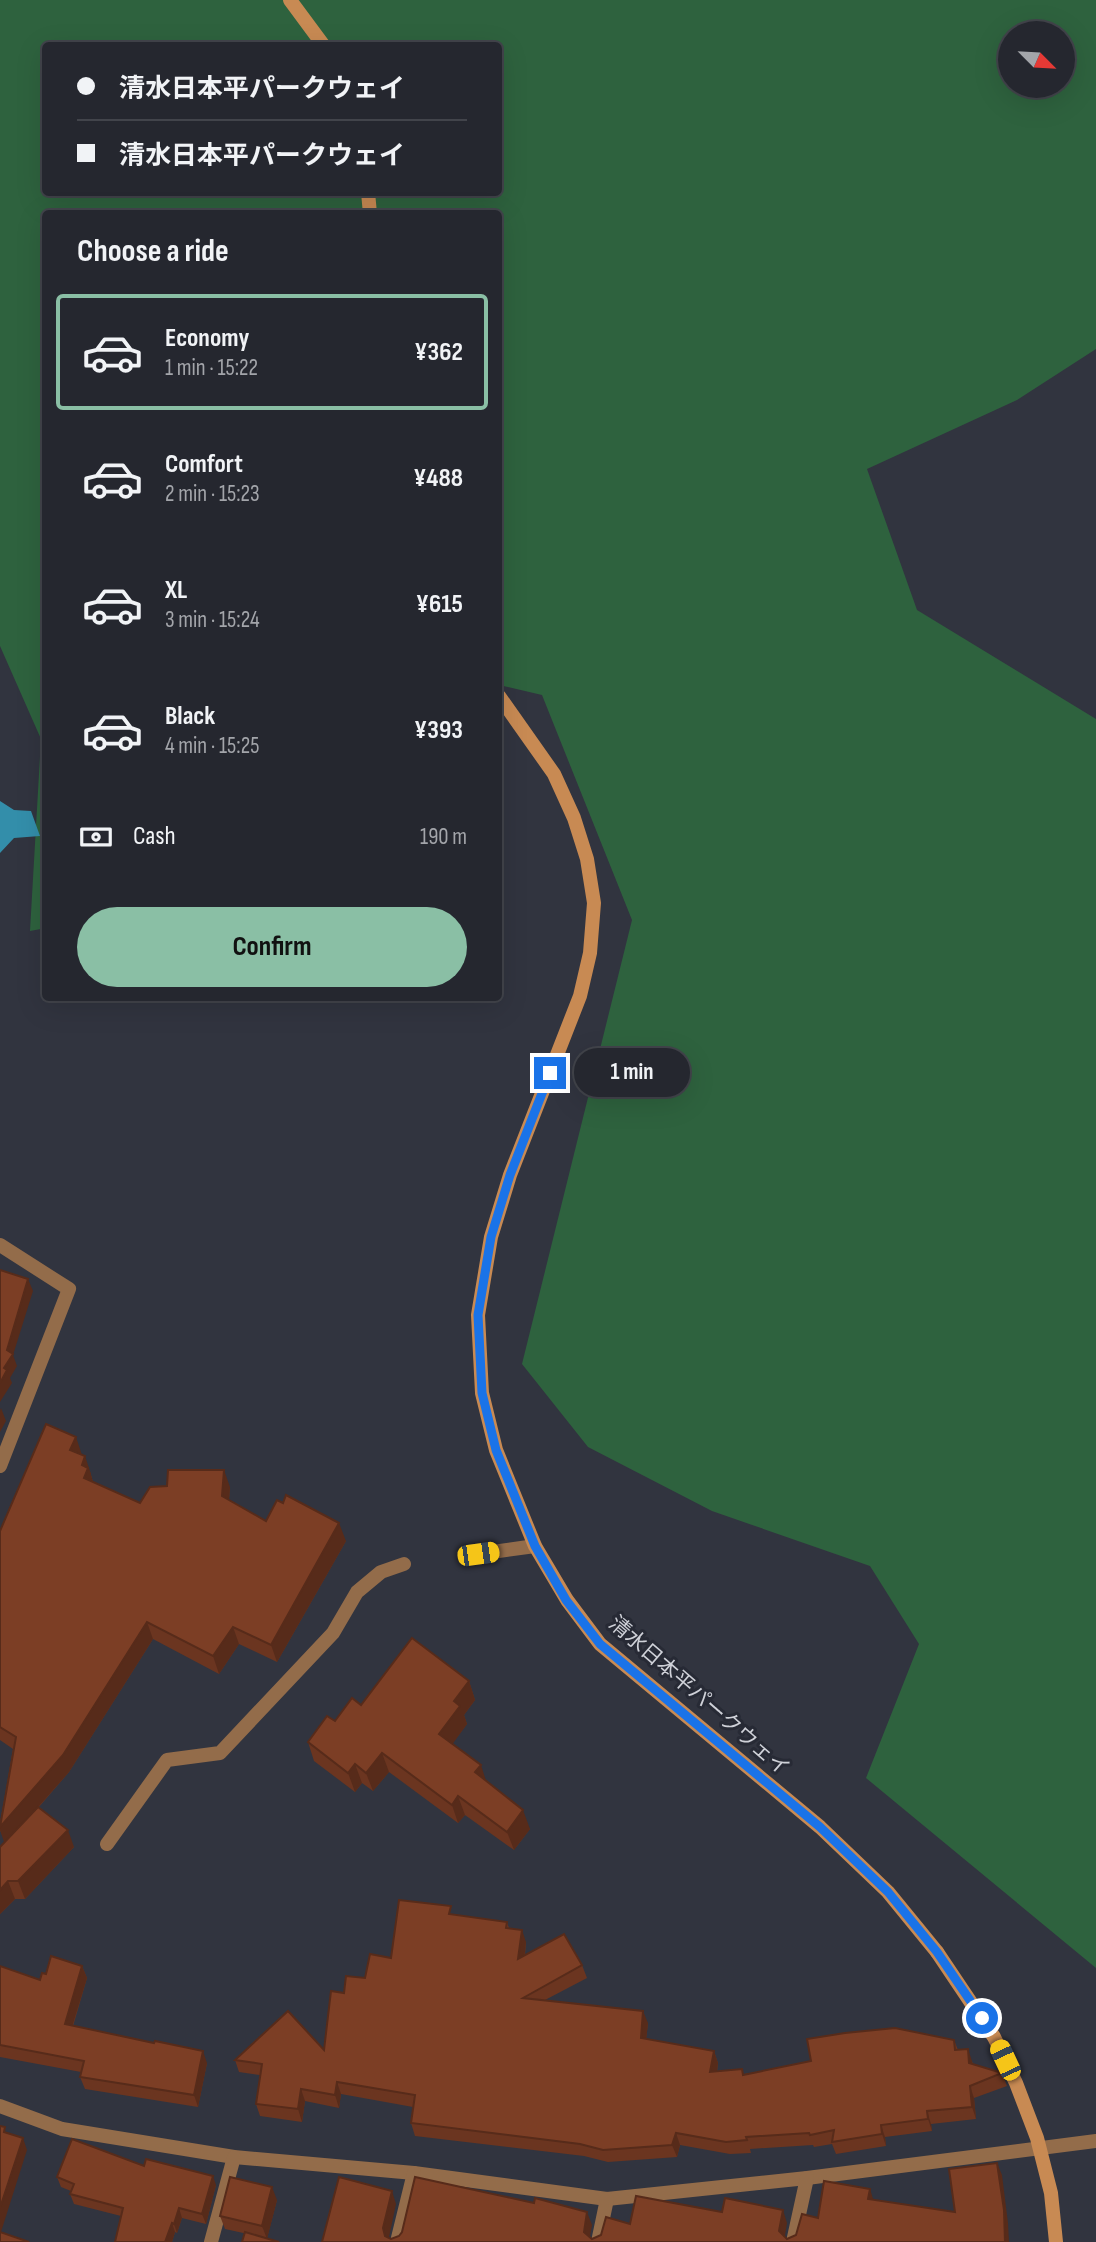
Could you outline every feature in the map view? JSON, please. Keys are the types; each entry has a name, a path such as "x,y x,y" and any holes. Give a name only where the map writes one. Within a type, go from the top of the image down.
{"street":[{"path":"290,0 321,42"},
{"name":"清水日本平パークウェイ","path":"502,700 554,774 574,818 584,848 594,903 590,953 580,996 510,1175 491,1237 478,1315 482,1393 496,1450 535,1546 566,1600 600,1644 820,1827 888,1892 937,1952 995,2037 1016,2083 1037,2138 1052,2193 1056,2242"},
{"path":"0,1245 69,1289 0,1466"},
{"path":"478,1554 535,1546"},
{"path":"107,1844 167,1760 220,1752 333,1633 357,1592 381,1572 404,1564"},
{"path":"0,2106 62,2129 234,2157 414,2173 607,2199 807,2178 1096,2141"},
{"path":"211,2242 234,2157"},
{"path":"397,2242 414,2173"},
{"path":"793,2242 807,2178"},
{"path":"598,2242 607,2199"}],"green space":[{"path":"0,0 1096,0 1096,349 1017,400 867,469 917,610 1096,719 1096,1968 866,1778 919,1644 870,1566 712,1511 588,1447 522,1364 632,920 542,695 502,686 502,210 42,210 42,929 30,931 41,739 0,646"}],"water":[{"path":"0,801 14,810 31,811 40,836 14,838 0,853"}],"building":[{"path":"0,1270 28,1279 7,1350 13,1354 4,1368 7,1370 0,1383"},
{"path":"46,1424 76,1437 70,1450 85,1456 82,1465 88,1468 84,1478 140,1503 150,1487 167,1486 168,1470 224,1470 222,1496 266,1521 277,1500 283,1503 286,1495 339,1523 271,1645 233,1627 213,1656 147,1622 63,1755 0,1827 16,1737 0,1727 0,1531"},
{"path":"412,1638 469,1681 454,1701 460,1706 439,1734 481,1765 475,1772 523,1810 507,1832 458,1796 452,1805 382,1753 366,1773 355,1764 348,1773 308,1742 327,1716 335,1721 352,1698 361,1705"},
{"path":"38,1807 68,1830 18,1881 8,1881 0,1890 0,1847"},
{"path":"399,1900 451,1906 449,1914 507,1922 506,1928 522,1930 518,1959 564,1934 582,1965 523,1998 643,2011 641,2038 714,2051 710,2072 742,2069 743,2075 811,2061 807,2039 895,2028 954,2040 955,2050 968,2049 969,2063 1002,2073 970,2086 972,2107 927,2111 928,2119 881,2125 882,2134 832,2142 834,2130 810,2135 746,2137 747,2140 726,2142 676,2133 672,2145 603,2150 580,2144 411,2123 415,2095 337,2082 335,2095 301,2089 298,2109 256,2104 262,2064 235,2060 288,2011 324,2050 331,1991 344,1993 346,1976 365,1978 370,1954 391,1958"},
{"path":"51,1956 82,1966 65,2024 203,2051 194,2095 80,2077 84,2061 0,2045 0,1966 40,1980 42,1973 46,1974"},
{"path":"0,2126 5,2127 4,2132 23,2138 0,2208"},
{"path":"72,2139 144,2166 146,2159 213,2176 202,2214 179,2208 165,2242 115,2242 123,2208 70,2194 74,2184 57,2177"},
{"path":"997,2163 1004,2210 1005,2242 322,2242 339,2177 392,2191 383,2228 385,2236 391,2239 402,2232 415,2177 534,2203 535,2198 587,2212 584,2232 592,2239 601,2235 606,2217 630,2224 636,2196 722,2212 725,2198 783,2210 779,2231 787,2239 796,2235 802,2214 818,2218 824,2181 870,2189 868,2199 955,2212 949,2169"},
{"path":"230,2177 272,2187 262,2226 220,2216"},
{"path":"0,2232 29,2242 0,2242"},
{"path":"245,2232 279,2242 242,2242"}],"route":[{"path":"550,1073 510,1175 491,1237 478,1315 482,1393 496,1450 535,1546 566,1600 600,1644 820,1827 888,1892 937,1952 982,2018"}]}
